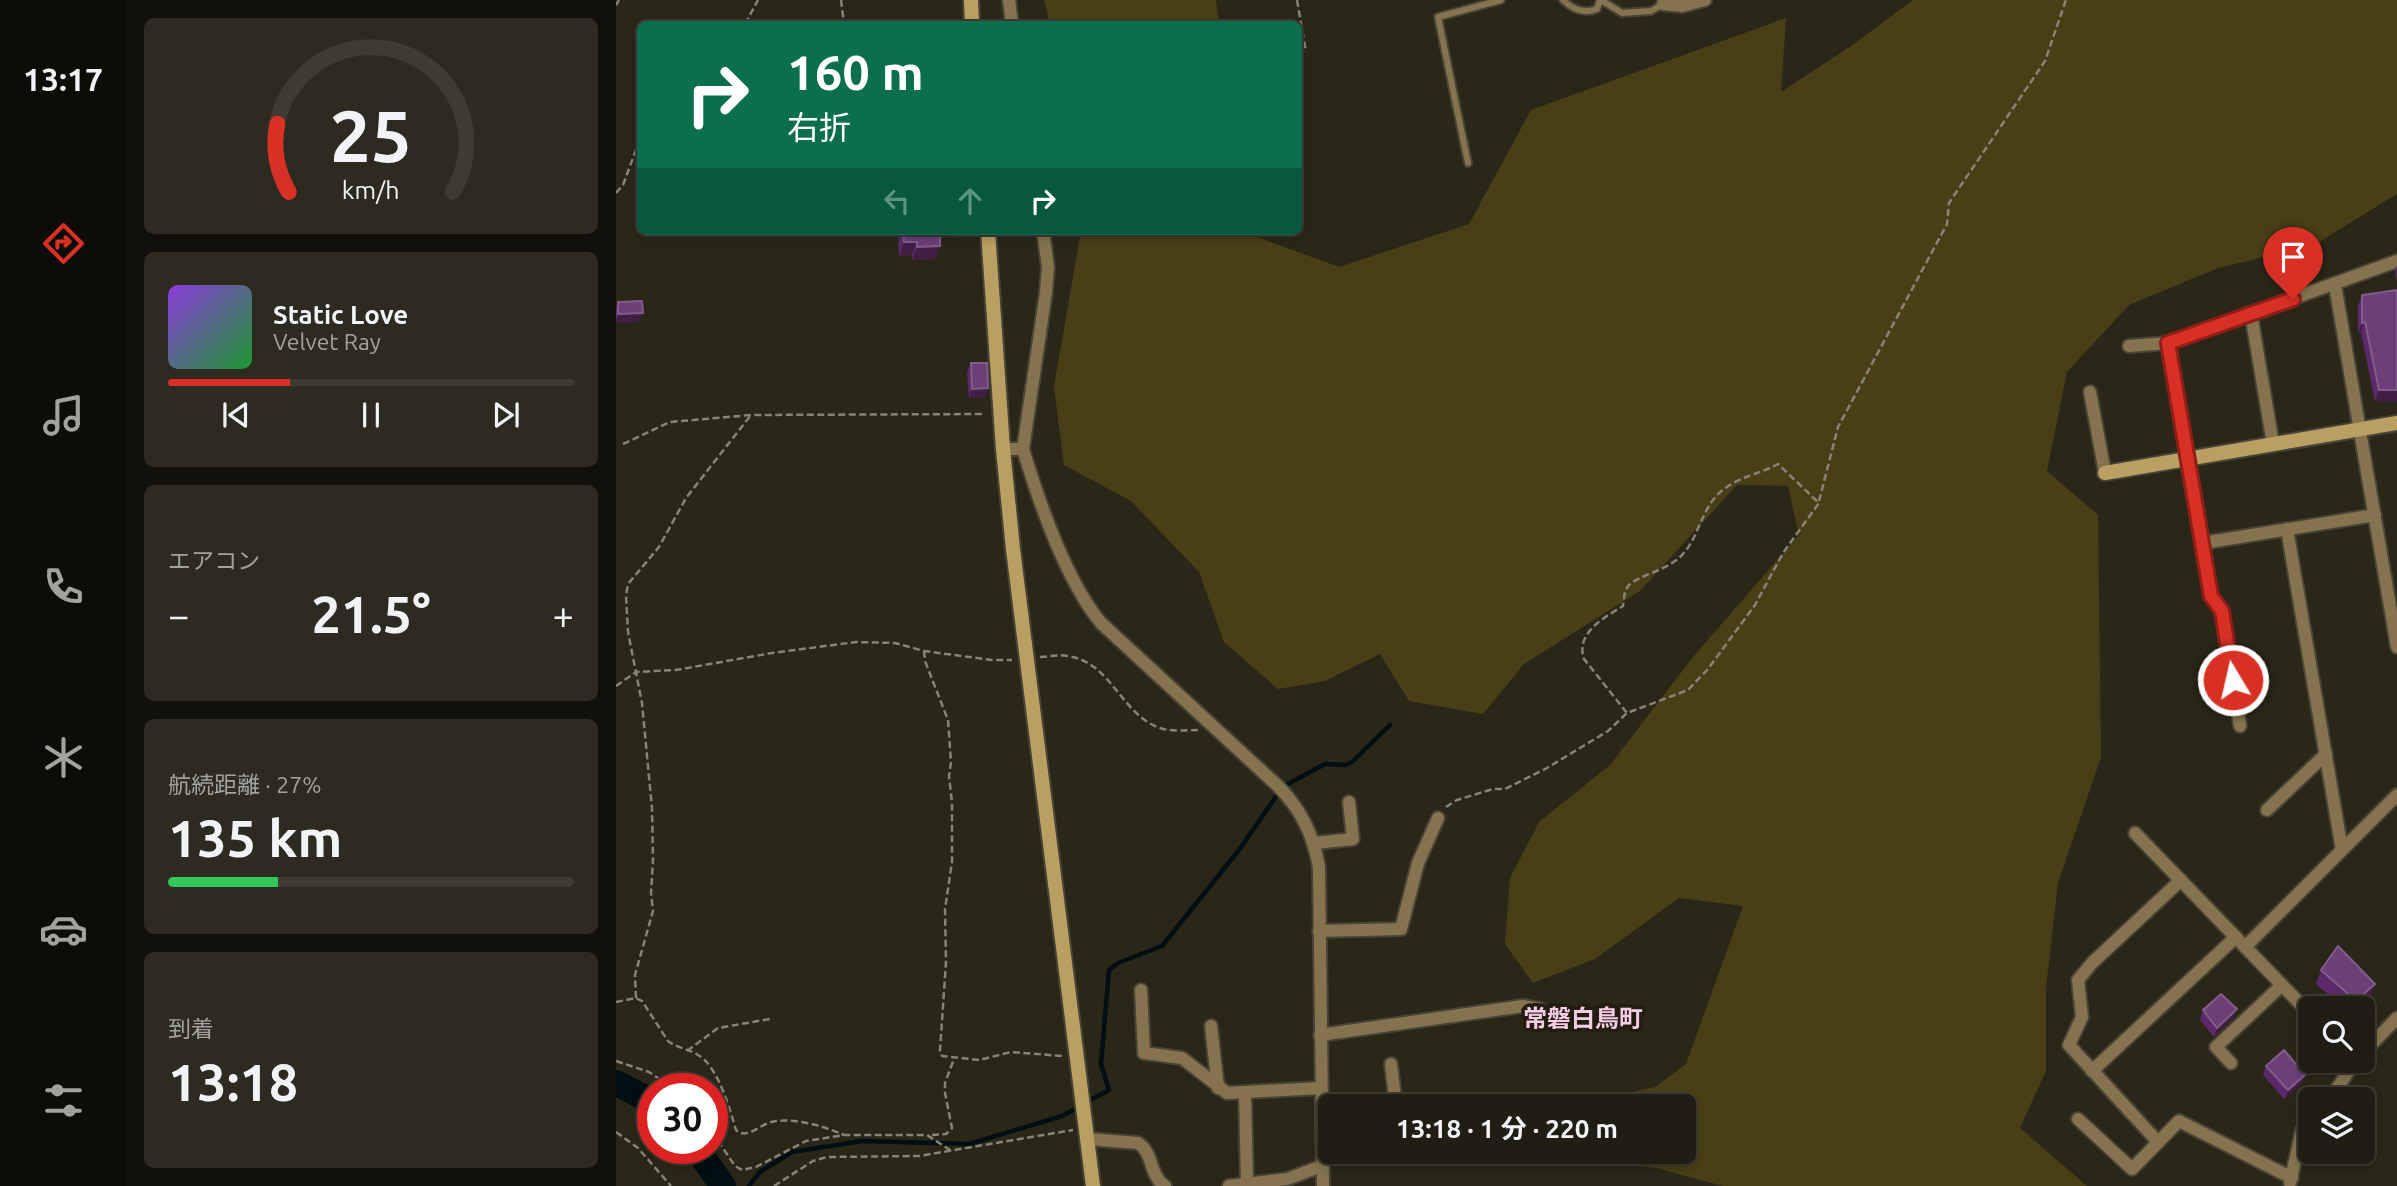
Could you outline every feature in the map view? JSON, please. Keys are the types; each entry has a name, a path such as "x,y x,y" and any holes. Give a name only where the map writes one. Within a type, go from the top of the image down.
{"street":[{"path":"971,0 972,21"},
{"path":"1009,0 1012,21"},
{"path":"1666,2 1682,6 1705,0"},
{"path":"988,235 1003,449 1093,1186"},
{"path":"1044,235 1048,267 1046,292 1023,449 1036,494 1088,607 1101,623 1281,790 1301,813 1315,843 1319,867 1321,1094"},
{"path":"2129,346 2168,343 2397,261"},
{"path":"2335,285 2397,647"},
{"path":"2252,314 2273,444"},
{"path":"2168,343 2211,596 2222,611 2240,726"},
{"path":"2090,392 2105,473 2397,423"},
{"path":"1003,449 1023,449"},
{"path":"2203,542 2375,515"},
{"path":"2287,529 2342,850"},
{"path":"2267,810 2326,754"},
{"path":"2092,1071 2342,850 2397,795"},
{"path":"1315,843 1353,839 1349,802"},
{"path":"1319,931 1401,929 1418,863 1438,818"},
{"path":"2135,833 2298,1002"},
{"path":"2158,1142 2069,1045 2082,1017 2078,980 2092,963 2181,880"},
{"path":"2231,1063 2216,1047 2282,985"},
{"path":"1141,990 1144,1053 1182,1058 1227,1093 1320,1088"},
{"path":"1320,1035 1523,1006 1540,1009"},
{"path":"2375,1041 2397,1018"},
{"path":"1211,1026 1218,1088"},
{"path":"1391,1065 1395,1094"},
{"path":"1245,1093 1247,1184"},
{"path":"2078,1119 2132,1169 2179,1121 2291,1182 2298,1149"},
{"path":"1087,1133 1138,1143 1148,1153 1157,1179 1165,1186"},
{"path":"1229,1186 1287,1179 1322,1166 1323,1186"}],"lane":[{"path":"1468,163 1438,17 1502,0"},
{"path":"1563,0 1579,10 1589,12 1597,9 1601,0 1622,13 1651,11 1666,2"}],"path":[{"path":"616,5 618,0"},
{"path":"747,21 758,0"},
{"path":"841,0 844,21"},
{"path":"1297,0 1301,21"},
{"path":"1438,818 1447,806 1457,800 1493,789 1505,789 1547,768 1608,731 1627,713 1688,690 1701,676 1755,605 1783,553 1819,503 1838,427 1947,224 1949,203 2045,61 2066,0"},
{"path":"1302,29 1306,52"},
{"path":"616,193 623,185 637,147"},
{"path":"623,444 670,422 751,415 1001,414"},
{"path":"636,998 635,975 653,911 653,861 649,757 628,632 628,584 659,547 686,498 751,415"},
{"path":"1627,713 1584,659 1581,651 1594,624 1623,606 1630,585 1678,559 1689,548 1696,528 1715,498 1723,490 1753,473 1778,464 1819,503"},
{"path":"616,686 635,673 676,670 856,642 895,643 924,651 992,660 1065,655 1076,657 1098,670 1132,709 1150,724 1163,730 1215,730"},
{"path":"924,651 925,661 948,720 950,739 951,762 948,776 952,803 952,862 945,909 946,962 940,1050 942,1056 979,1060 1011,1052 1078,1057"},
{"path":"616,1002 636,998 642,1001 668,1041 698,1055 714,1074 740,1134 744,1135 769,1123 781,1121 825,1127 844,1135"},
{"path":"687,1051 718,1028 770,1019"},
{"path":"728,1156 735,1166 742,1170 756,1167 806,1142 844,1135 931,1135 950,1132 951,1117 944,1093 954,1059"},
{"path":"616,1061 650,1073"},
{"path":"616,1132 638,1149 671,1186"},
{"path":"774,1186 813,1161 827,1157 919,1156 1087,1133"},
{"path":"931,1135 950,1150"}],"shaded area":[{"path":"1044,0 1216,0 1219,21 1049,21"},
{"path":"1913,0 2397,0 2397,194 2314,245 2218,268 2129,305 2067,372 2047,471 2098,515 2101,757 2058,883 2046,988 2046,1071 2020,1128 2087,1186 1723,1186 1656,1168 1621,1164 1696,1164 1696,1094 1624,1094 1655,1087 1686,1064 1743,906 1679,898 1595,959 1533,983 1505,944 1510,878 1539,822 1610,765 1693,657 1799,535 1788,486 1737,485 1640,591 1524,664 1483,714 1409,701 1380,654 1325,681 1278,689 1224,642 1199,572 1131,501 1064,465 1054,386 1080,235 1252,235 1339,267 1469,224 1531,110 1786,18 1781,92 1851,46"}],"building":[{"path":"903,235 940,235 940,246 917,247 917,242 904,242"},
{"path":"2397,290 2397,390 2379,390 2365,322 2362,323 2362,295"},
{"path":"642,301 643,313 618,314 618,302"},
{"path":"971,363 987,363 988,388 972,389"},
{"path":"2338,946 2375,984 2362,996 2350,996 2321,970"},
{"path":"2221,994 2237,1009 2217,1028 2203,1010"},
{"path":"2284,1050 2298,1067 2298,1073 2305,1075 2288,1090 2266,1066"}],"waterway":[{"path":"1087,1102 1109,1090 1101,1064 1109,970 1118,963 1162,946 1239,850 1286,785 1325,764 1345,765 1352,762 1390,725"},
{"path":"616,1083 637,1094"},
{"path":"749,1186 760,1172 792,1152 862,1141 969,1144 1062,1116 1079,1107"},
{"path":"707,1164 723,1186"}],"district":[{"name":"常磐白鳥町","path":"1583,1019"}],"route":[{"path":"2233,680 2222,611 2211,596 2168,343 2293,299"}]}
